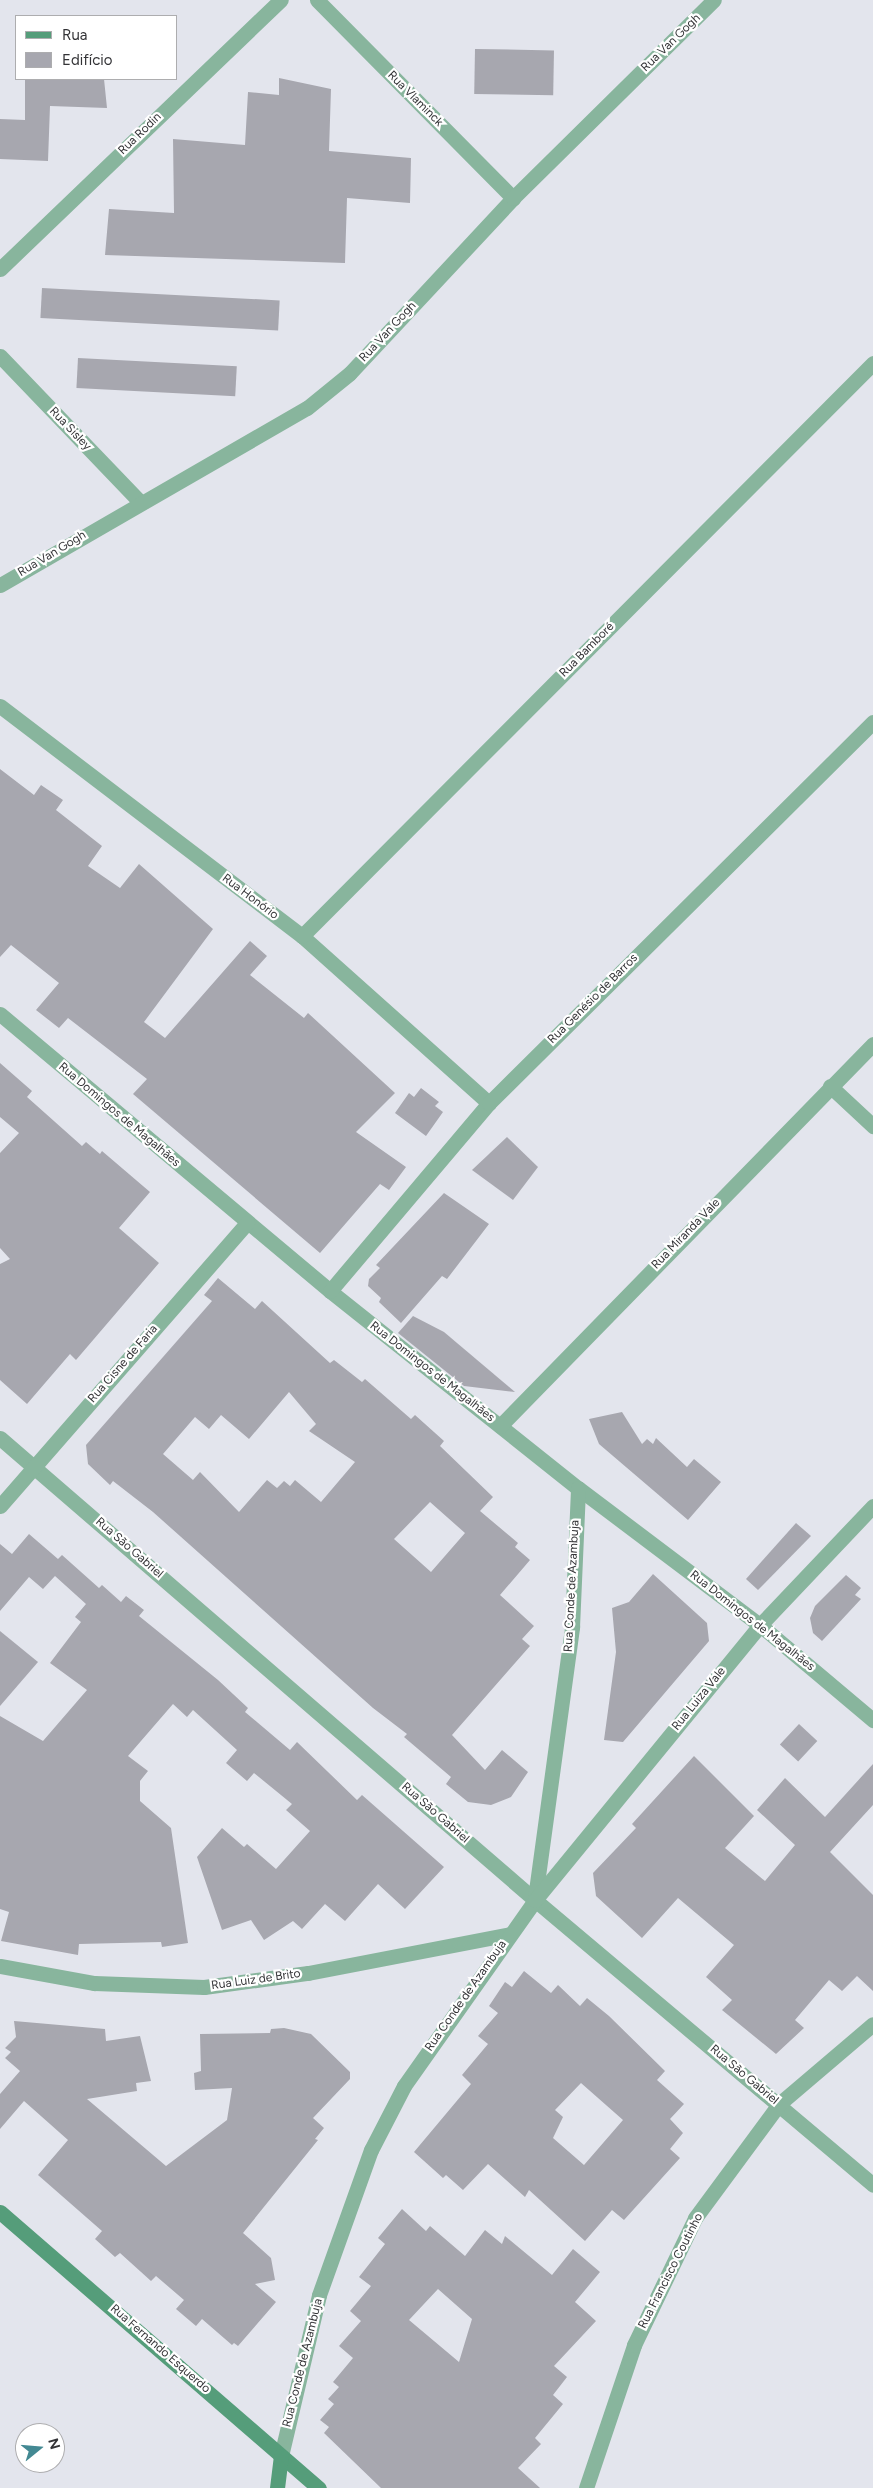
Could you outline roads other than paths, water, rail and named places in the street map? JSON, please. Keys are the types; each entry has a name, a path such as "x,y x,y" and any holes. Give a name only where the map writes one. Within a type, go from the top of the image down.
{"street":[{"name":"Rua Rodin","path":"0,268 281,0"},
{"name":"Rua Vlaminck","path":"317,0 512,198"},
{"name":"Rua Van Gogh","path":"0,585 140,502 307,408 350,373 512,198 714,0"},
{"name":"Rua Sisley","path":"0,356 140,502"},
{"name":"Rua Bamboré","path":"302,936 873,363"},
{"name":"Rua Honório","path":"0,706 302,936 489,1103"},
{"name":"Rua Genésio de Barros","path":"330,1291 489,1103 873,722"},
{"name":"Rua Domingos de Magalhães","path":"0,1014 330,1291 578,1488 760,1625 873,1720"},
{"name":"Rua Miranda Vale","path":"500,1426 873,1044"},
{"path":"830,1086 873,1126"},
{"name":"Rua Cisne de Faria","path":"0,1506 247,1223"},
{"name":"Rua São Gabriel","path":"0,1438 535,1900 873,2185"},
{"name":"Rua Conde de Azambuja","path":"277,2488 281,2456 318,2295 371,2150 404,2086 535,1900 572,1627 578,1488"},
{"name":"Rua Luiza Vale","path":"535,1900 760,1625 873,1506"},
{"name":"Rua Luiz de Brito","path":"0,1966 94,1983 204,1988 308,1973 510,1934"},
{"name":"Rua Francisco Coutinho","path":"586,2488 634,2345 695,2218 779,2104 873,2024"},
{"name":"Rua Fernando Esquerdo","path":"0,2212 319,2488"}]}
